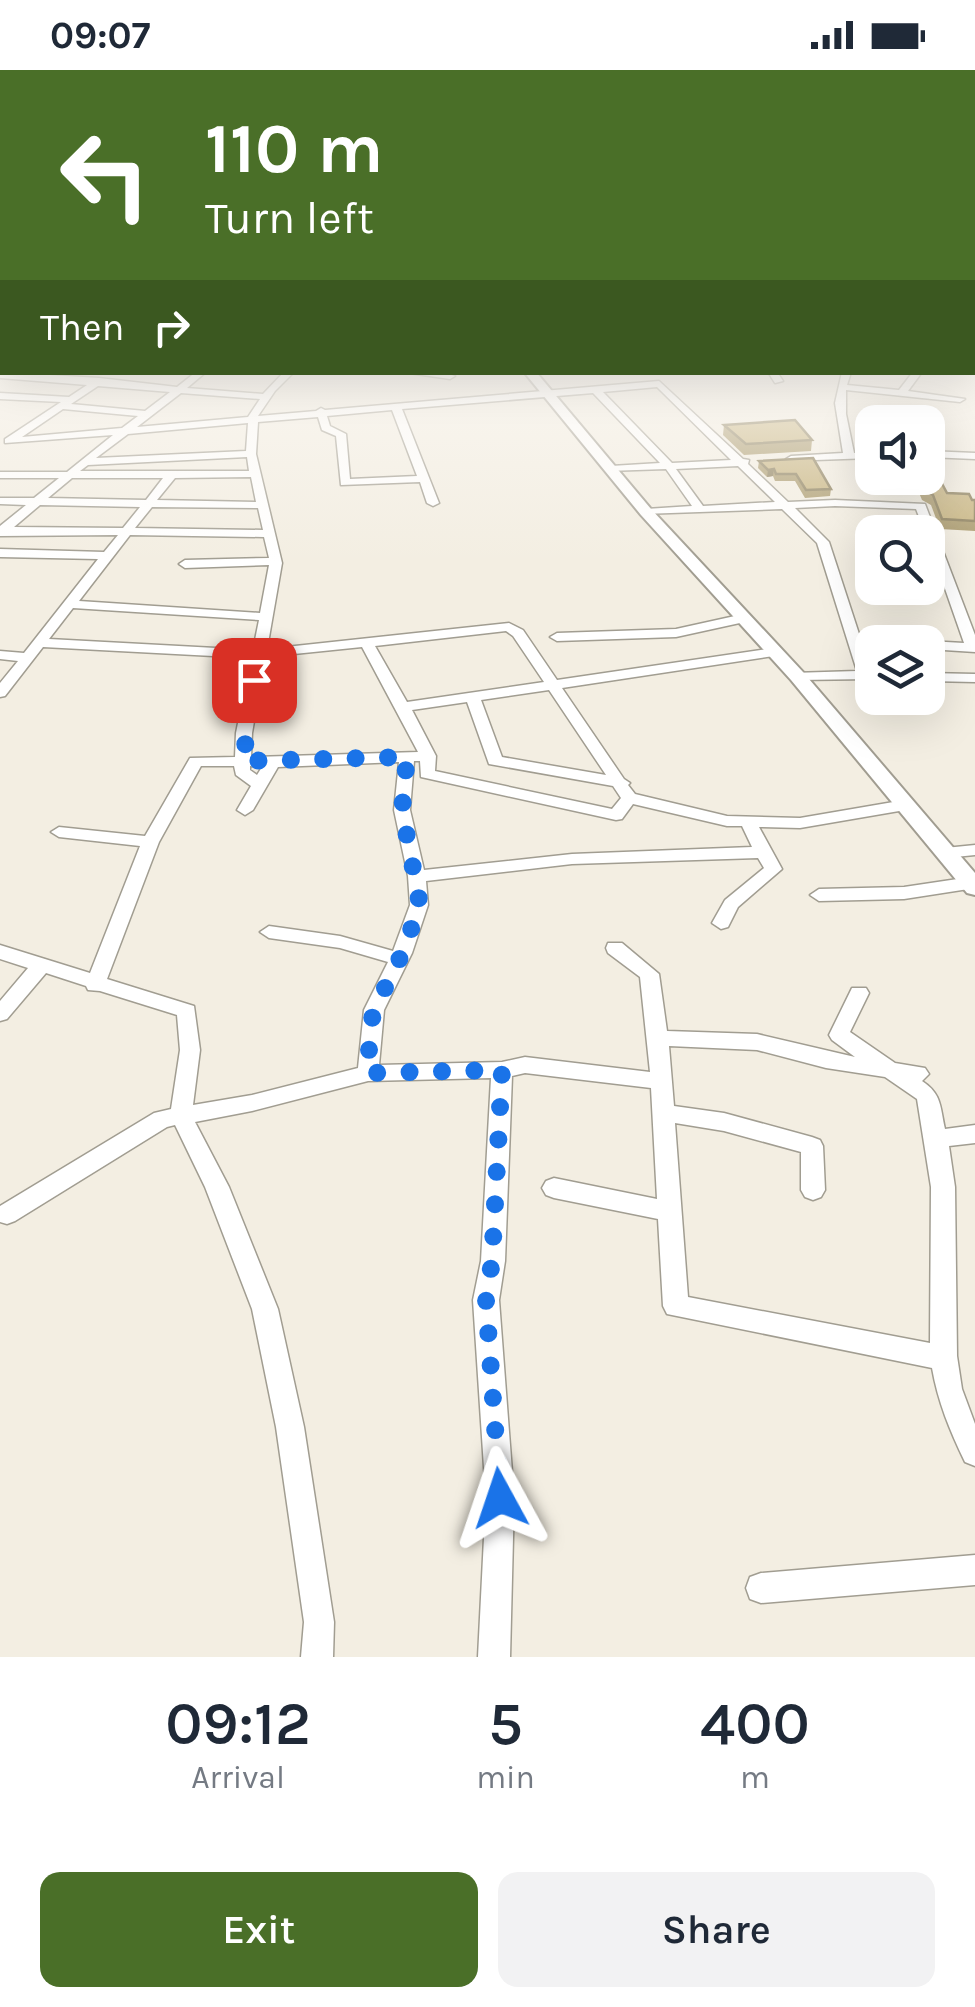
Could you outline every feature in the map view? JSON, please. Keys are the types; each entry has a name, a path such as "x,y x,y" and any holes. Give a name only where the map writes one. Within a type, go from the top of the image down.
{"street":[{"path":"4,444 49,414"},
{"path":"1,531 146,414"},
{"path":"147,414 213,420"},
{"path":"254,414 251,454 276,561 242,772 260,785"},
{"path":"4,444 286,414"},
{"path":"322,414 326,428 341,434 346,483 424,479"},
{"path":"398,414 433,503"},
{"path":"564,414 646,512 798,676 973,886"},
{"path":"619,414 669,466 700,509"},
{"path":"689,414 823,542 855,645"},
{"path":"841,414 849,456"},
{"path":"84,462 251,454"},
{"path":"945,455 975,456"},
{"path":"778,460 855,456"},
{"path":"610,470 758,461"},
{"path":"0,474 255,474"},
{"path":"0,693 171,475"},
{"path":"0,501 262,505"},
{"path":"646,512 785,504 921,506 973,648 945,646"},
{"path":"1,531 271,534"},
{"path":"0,553 106,556"},
{"path":"185,564 276,561"},
{"path":"68,604 266,617"},
{"path":"557,637 676,633 744,618"},
{"path":"38,643 259,654 509,627 518,633 626,791"},
{"path":"367,644 428,756 427,774 616,815 626,791"},
{"path":"403,707 775,652"},
{"path":"0,655 28,658"},
{"path":"798,676 855,675"},
{"path":"945,677 975,678"},
{"path":"473,697 495,761 626,791 708,818 800,823 905,804"},
{"path":"95,985 150,842 196,760 273,762 428,756"},
{"path":"368,1073 374,1010 420,905 402,810 407,757"},
{"path":"246,810 273,762"},
{"path":"721,923 731,904 773,869 747,821"},
{"path":"59,832 150,842"},
{"path":"945,853 975,850"},
{"path":"417,876 572,858 764,852"},
{"path":"819,896 973,886"},
{"path":"269,932 340,942 399,959"},
{"path":"615,948 649,974 660,1038 676,1306 944,1358"},
{"path":"0,952 187,1011 190,1050 181,1116 217,1186 265,1309 290,1427 319,1622 317,1657"},
{"path":"0,1014 41,966"},
{"path":"859,993 839,1035 927,1094 943,1185 940,1324 948,1393 965,1417 975,1452"},
{"path":"660,1038 758,1042 826,1060 918,1074"},
{"path":"7,1214 162,1119 252,1103 368,1073 502,1070 525,1064 662,1081"},
{"path":"494,1657 500,1498 486,1300 492,1261 502,1070"},
{"path":"665,1113 724,1122 812,1146 814,1190"},
{"path":"936,1139 975,1134"},
{"path":"554,1188 668,1210"},
{"path":"761,1588 975,1570"}],"building":[{"path":"795,420 812,440 746,444 724,425"},
{"path":"813,458 831,489 806,490 796,474 776,474 759,461"},
{"path":"945,489 947,493 969,494 975,500 975,521 945,519 945,515 940,515 933,495 945,495"}],"route":[{"path":"254,680 243,761 407,757 402,810 420,905 402,954 374,1010 368,1073 502,1070 492,1261 486,1300 500,1498"}]}
